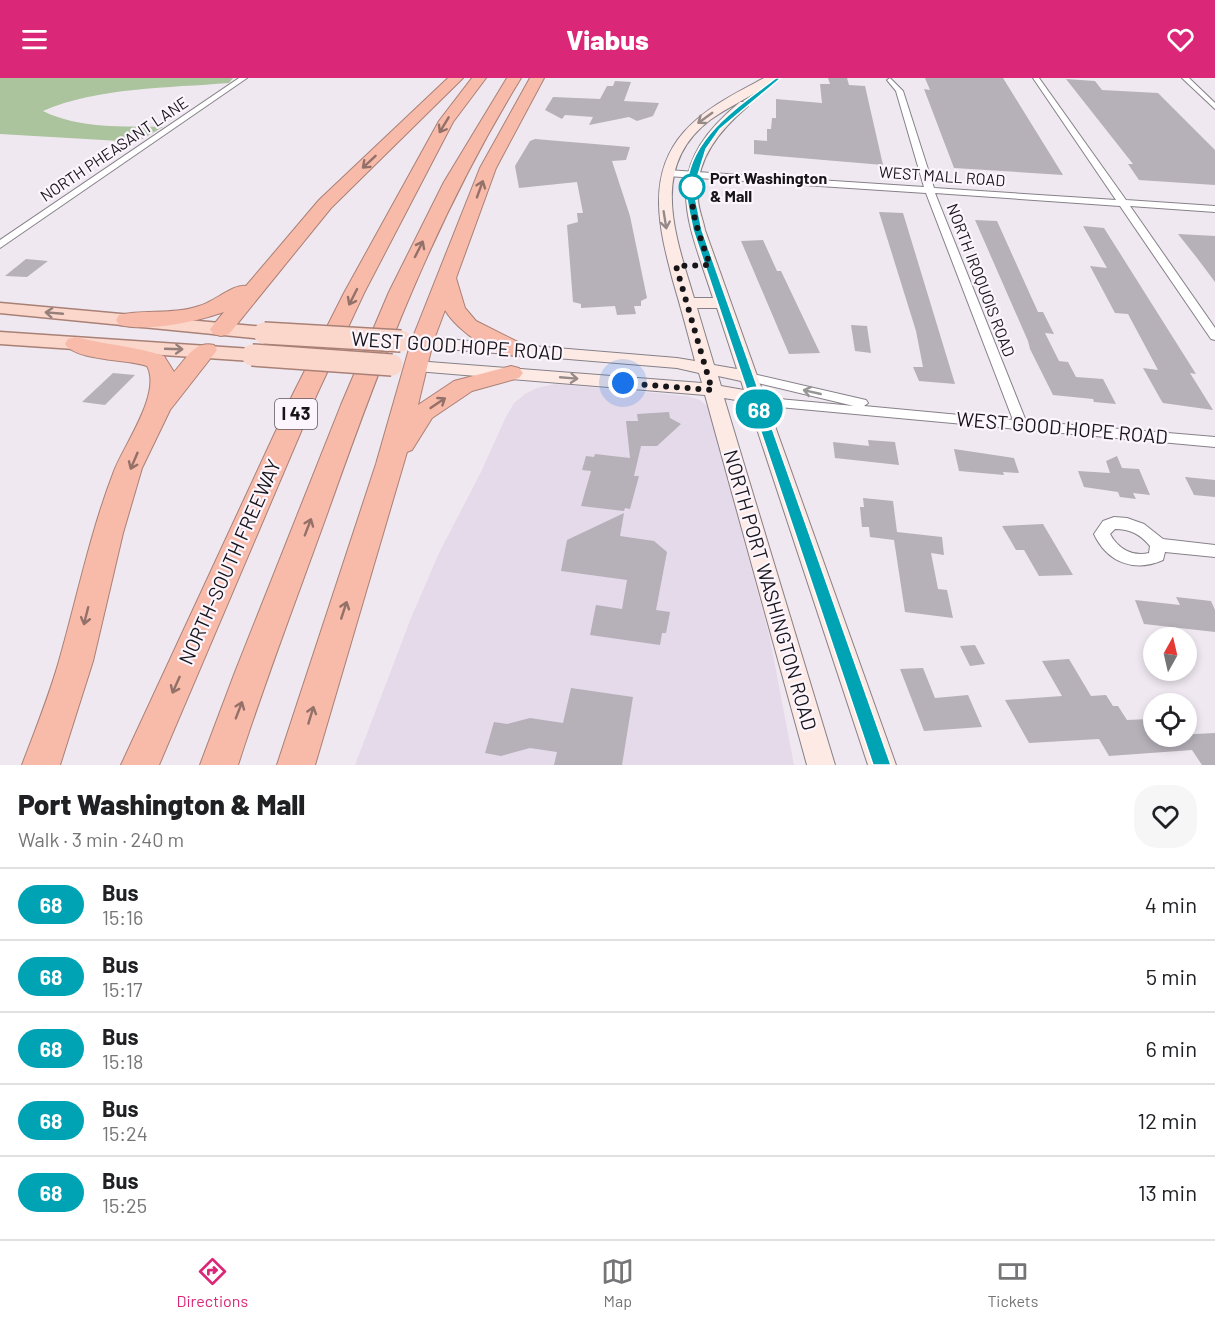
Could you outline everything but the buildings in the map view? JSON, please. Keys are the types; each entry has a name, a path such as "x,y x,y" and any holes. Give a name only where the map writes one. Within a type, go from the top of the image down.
{"highway":[{"path":"221,329 266,272 325,204 456,78"},
{"name":"NORTH-SOUTH FREEWAY","path":"140,765 305,394 344,313 447,121 479,78"},
{"name":"I 43","path":"219,765 357,395 413,261 479,135 514,78"},
{"path":"296,765 390,464 408,353 446,277 488,168 537,78"},
{"path":"127,320 168,318 217,309 232,301 266,272"},
{"path":"390,464 423,413 463,386 514,362 456,315 449,296 446,277"},
{"path":"76,344 99,351 136,354 156,361 163,373 158,408"},
{"path":"41,765 75,662 86,613 118,500 158,408 206,350"}],"main road":[{"name":"NORTH PORT WASHINGTON ROAD","path":"771,78 717,109 695,125 679,143 663,187 663,211 693,265 723,303 882,765"},
{"name":"NORTH PORT WASHINGTON ROAD","path":"778,78 717,127 702,149 694,175 691,196 698,230 688,303 821,765"},
{"path":"688,303 723,303"},
{"name":"WEST GOOD HOPE ROAD","path":"0,308 264,333 408,353 514,362 712,390 752,388"},
{"path":"206,350 221,329"},
{"name":"WEST GOOD HOPE ROAD","path":"0,338 252,354 408,353"},
{"name":"WEST GOOD HOPE ROAD","path":"514,362 660,361 706,368 752,388"}],"street":[{"name":"NORTH PHEASANT LANE","path":"0,245 244,78"},
{"path":"1036,78 1215,336"},
{"path":"1186,79 1215,107"},
{"name":"NORTH IROQUOIS ROAD","path":"890,80 899,91 930,191 1022,424"},
{"name":"WEST MALL ROAD","path":"667,173 1215,209"},
{"name":"WEST GOOD HOPE ROAD","path":"752,388 910,414"},
{"name":"WEST GOOD HOPE ROAD","path":"752,388 779,403 1215,442"},
{"path":"1158,544 1215,551"}],"shaded area":[{"path":"555,384 687,396 700,400 708,407 769,634 794,765 355,765 411,618 439,553 481,472 505,419 514,403 525,394 537,388"}],"green space":[{"path":"0,78 233,78 229,83 110,93 64,103 43,111 87,124 163,127 137,142 0,134"}],"bus line":[{"name":"68","path":"778,78 717,127 702,149 694,175 691,196 698,230 882,765"}],"place":[{"name":"Port Washington & Mall","path":"692,187"}],"route":[{"path":"623,383 712,390 676,266 710,265 698,230 691,196 692,187"}]}
